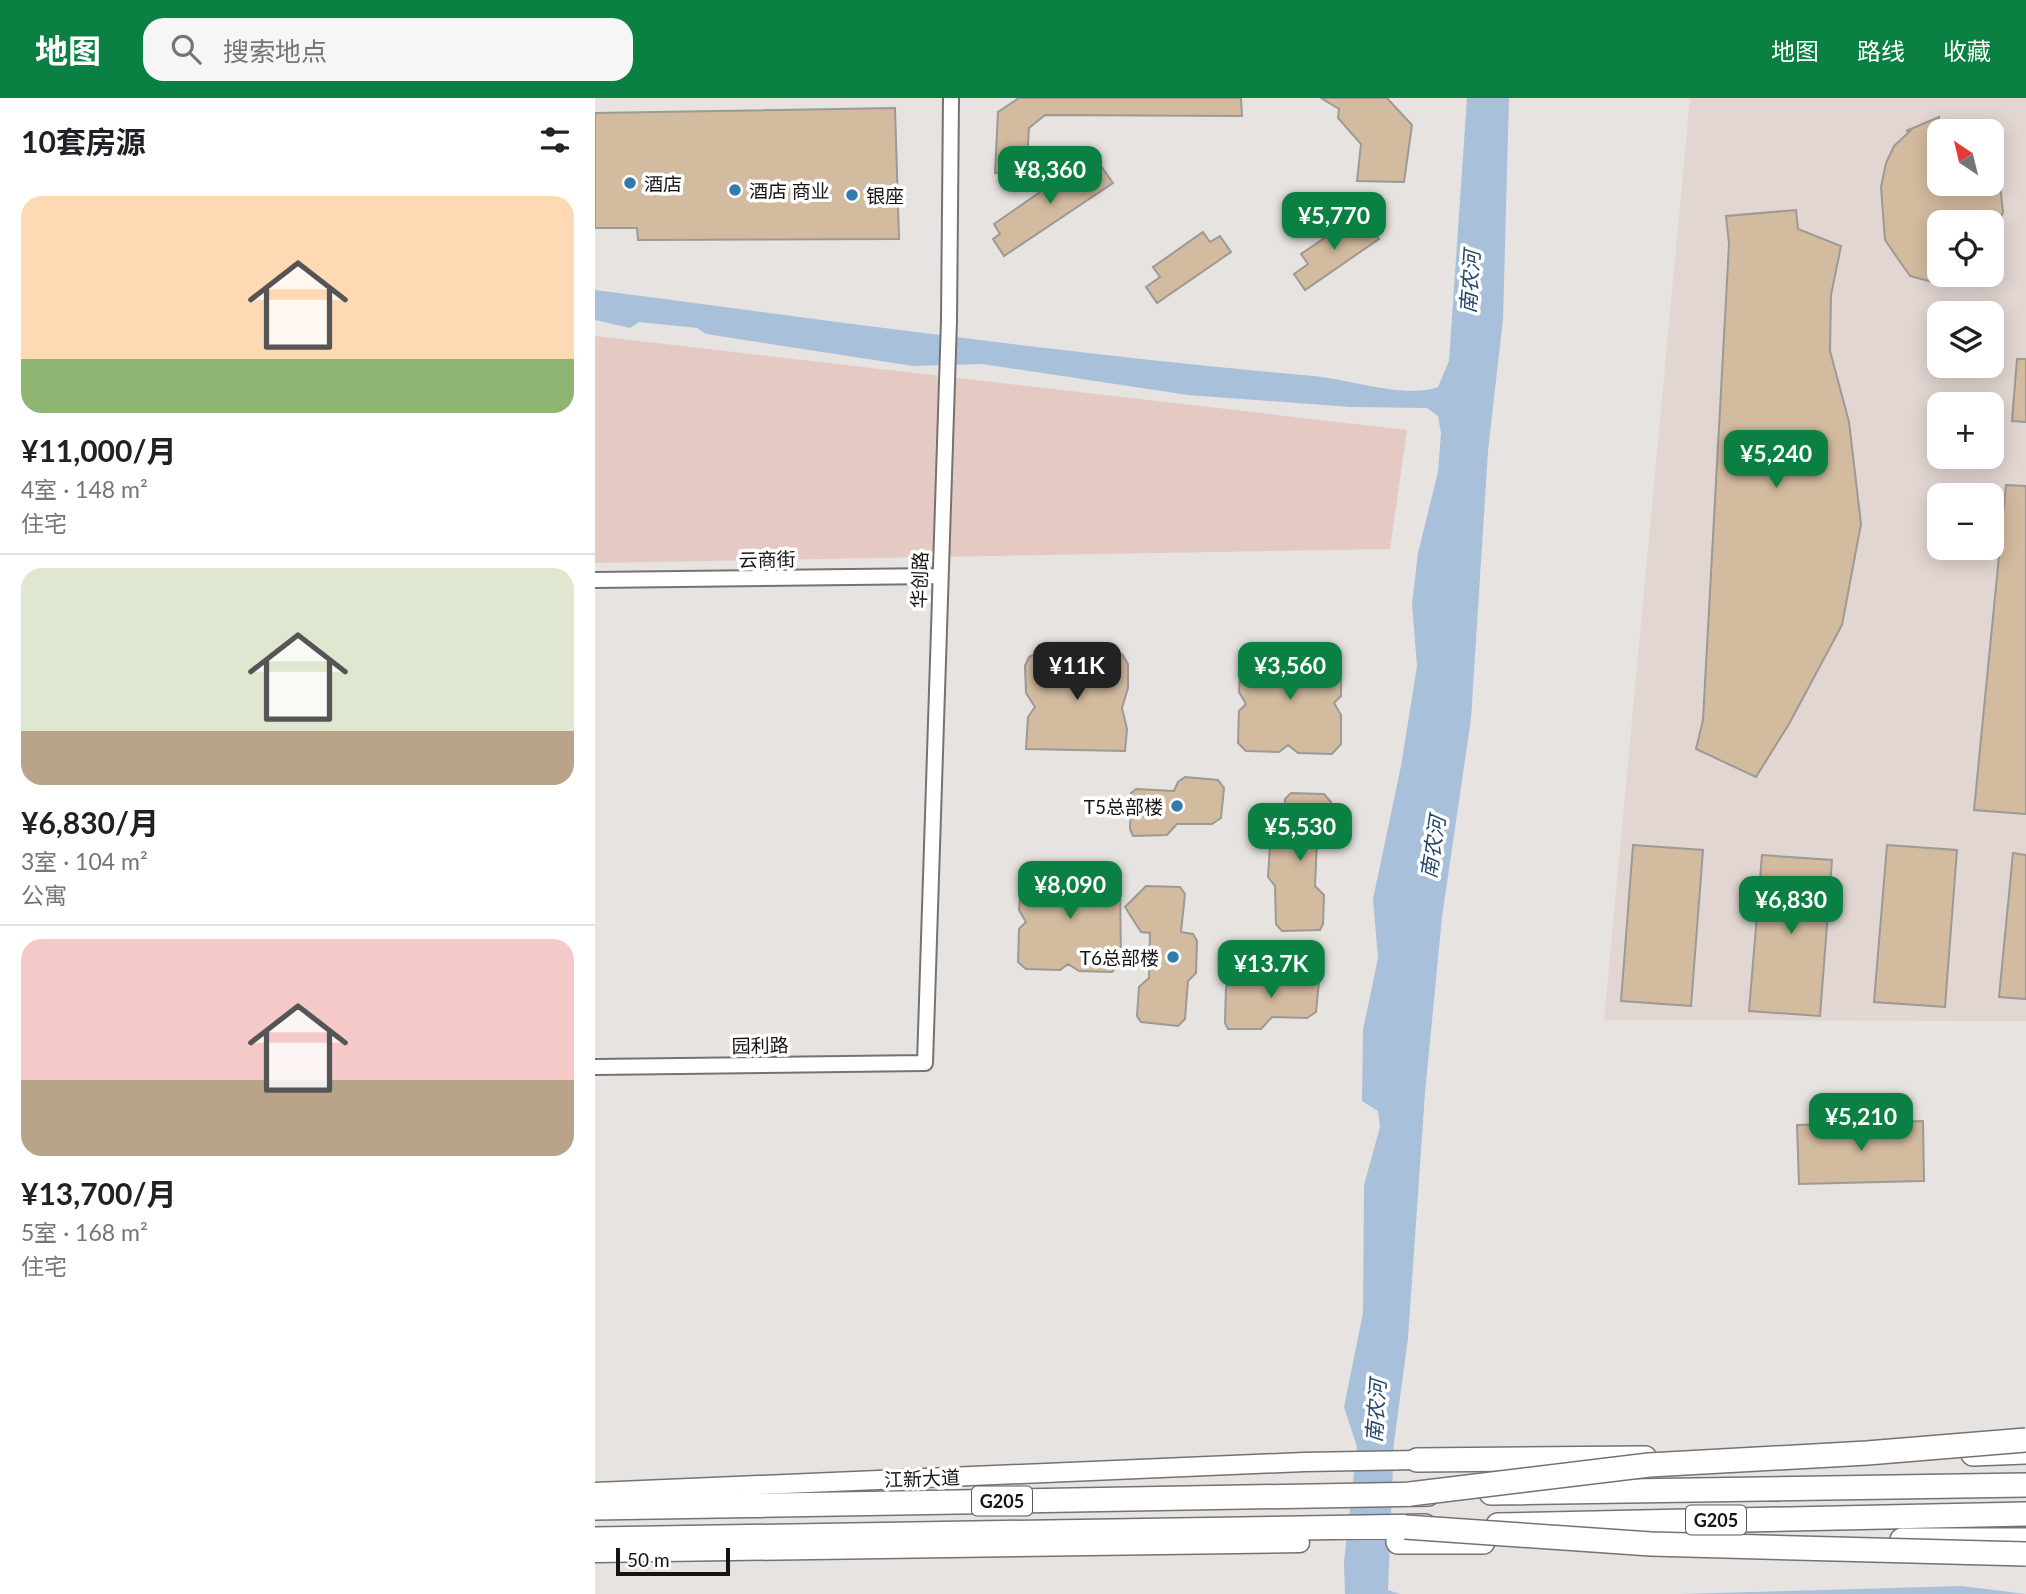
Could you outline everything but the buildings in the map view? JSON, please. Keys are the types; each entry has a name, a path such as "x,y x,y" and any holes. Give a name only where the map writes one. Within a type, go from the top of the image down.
{"highway":[{"path":"1410,1494 1649,1465 1867,1453 2026,1440"},
{"path":"1417,1460 2026,1452"},
{"name":"G205","path":"1410,1494 2026,1485"},
{"name":"江新大道","path":"595,1508 1410,1494"},
{"name":"G205","path":"595,1539 1409,1534 2026,1514"},
{"path":"1409,1534 1651,1544 2026,1554"},
{"path":"1300,1543 1409,1534 2026,1540"}],"street":[{"name":"华创路","path":"925,1063 949,320 951,98"},
{"name":"云商街","path":"595,580 939,576"},
{"name":"园利路","path":"595,1067 925,1063"},
{"name":"江新大道","path":"595,1492 1304,1462 1417,1460"},
{"path":"595,1553 1300,1543"}],"shaded area":[{"path":"1690,98 2026,98 2026,1021 1604,1020"},
{"path":"595,336 1407,430 1390,549 595,563"}],"water":[{"name":"南农河","path":"1467,98 1509,98 1503,319 1488,451 1471,719 1442,917 1425,1093 1408,1338 1394,1443 1388,1590 1400,1594 1345,1594 1344,1562 1357,1447 1344,1407 1363,1313 1364,1185 1380,1127 1378,1111 1362,1101 1363,1030 1378,958 1373,899 1401,766 1417,666 1412,604 1418,553 1438,472 1441,433 1438,416 1427,408 1351,407 1188,395 982,364 913,366 706,334 697,328 639,322 630,328 595,320 595,290 1043,348 1313,376 1393,390 1425,390 1438,387 1449,361"},
{"path":"1962,1586 2026,1594 1679,1594"}],"place":[{"name":"酒店","path":"630,183"},
{"name":"酒店 商业","path":"735,190"},
{"name":"银座","path":"852,195"},
{"name":"T5总部楼","path":"1177,806"},
{"name":"T6总部楼","path":"1173,957"}]}
